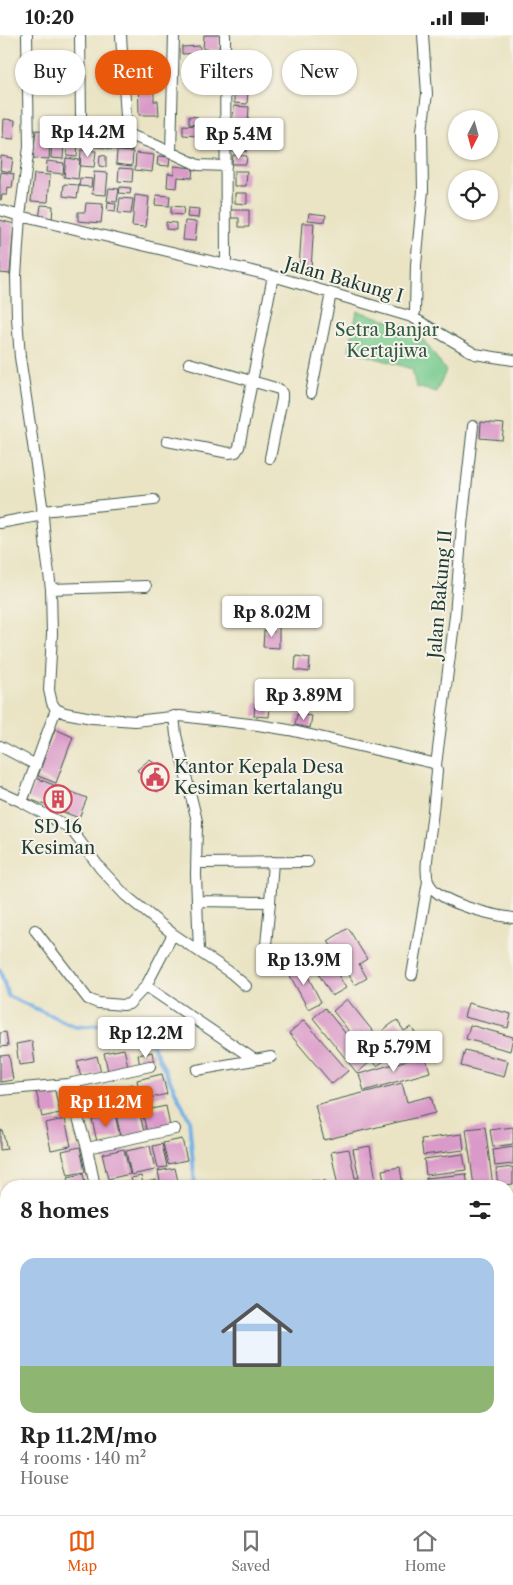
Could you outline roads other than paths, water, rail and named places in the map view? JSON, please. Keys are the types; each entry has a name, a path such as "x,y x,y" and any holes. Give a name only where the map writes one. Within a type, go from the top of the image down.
{"street":[{"path":"27,35 30,147 20,216 16,276 17,318 26,405 43,513 51,589 52,642 49,690 52,703 56,709 64,713 92,718 124,721 174,717 218,719 289,730 427,761 436,765"},
{"path":"80,35 82,123 127,134 198,165 226,166"},
{"path":"121,35 127,134"},
{"path":"171,152 174,35"},
{"path":"225,35 226,264"},
{"name":"Jalan Bakung I","path":"0,210 273,276 412,317 414,312 423,190 422,130 427,94 423,35"},
{"path":"167,441 229,453 236,452 239,447 253,382 273,276"},
{"path":"311,393 331,293"},
{"path":"412,317 475,354 513,360"},
{"path":"188,363 279,389 282,393 282,399 270,458"},
{"name":"Jalan Bakung II","path":"412,975 428,881 427,858 438,771 436,765 452,644 473,426"},
{"path":"0,523 43,513 154,500"},
{"path":"51,589 146,586"},
{"path":"22,802 56,709"},
{"path":"174,717 176,735 197,821 196,863 199,951"},
{"path":"0,746 36,765"},
{"path":"0,792 70,828 100,868 125,895 173,934 246,986"},
{"path":"264,956 273,862"},
{"path":"196,863 308,863"},
{"path":"428,881 436,891 453,901 478,911 513,919"},
{"path":"197,901 270,902"},
{"path":"35,930 92,1002 126,1005 146,986 173,934"},
{"path":"146,986 255,1060"},
{"path":"197,1071 271,1057"},
{"path":"0,1090 68,1084 150,1066"},
{"path":"68,1084 87,1148 94,1180"},
{"path":"87,1148 175,1129"}],"waterway":[{"path":"0,970 8,996 76,1027 114,1024 152,1044 189,1119 194,1180"}],"place":[{"name":"Kantor Kepala Desa Kesiman kertalangu","path":"155,777"},
{"name":"SD 16 Kesiman","path":"58,799"}],"park label":[{"name":"Setra Banjar Kertajiwa","path":"387,340"}]}
